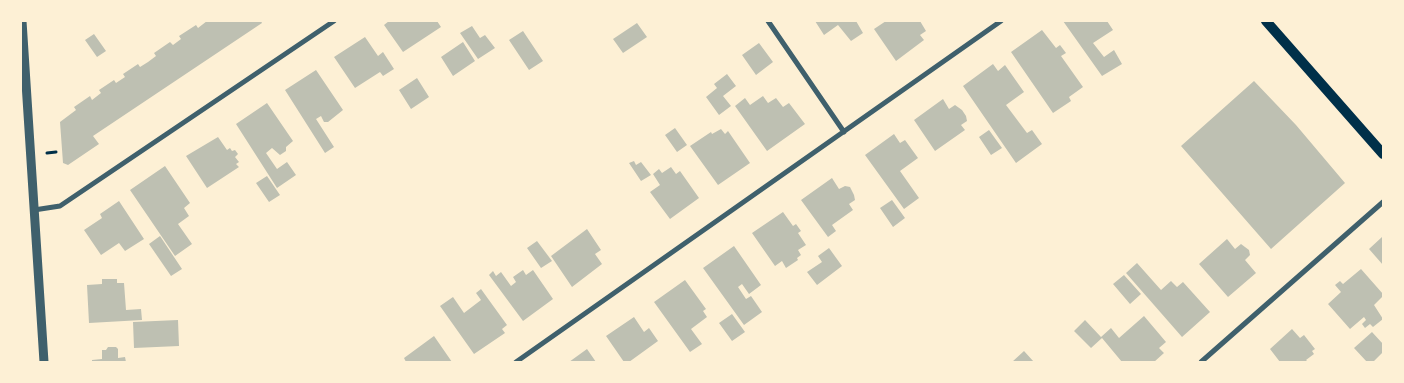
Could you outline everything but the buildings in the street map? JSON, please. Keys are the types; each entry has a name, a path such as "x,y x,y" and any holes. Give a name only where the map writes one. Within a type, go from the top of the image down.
{"main road":[{"path":"1266,21 1383,154"}],"street":[{"path":"22,21 44,362"},
{"path":"33,210 60,206 334,21"},
{"path":"768,21 844,132"},
{"path":"516,362 1001,21"},
{"path":"1201,362 1383,202"}]}
